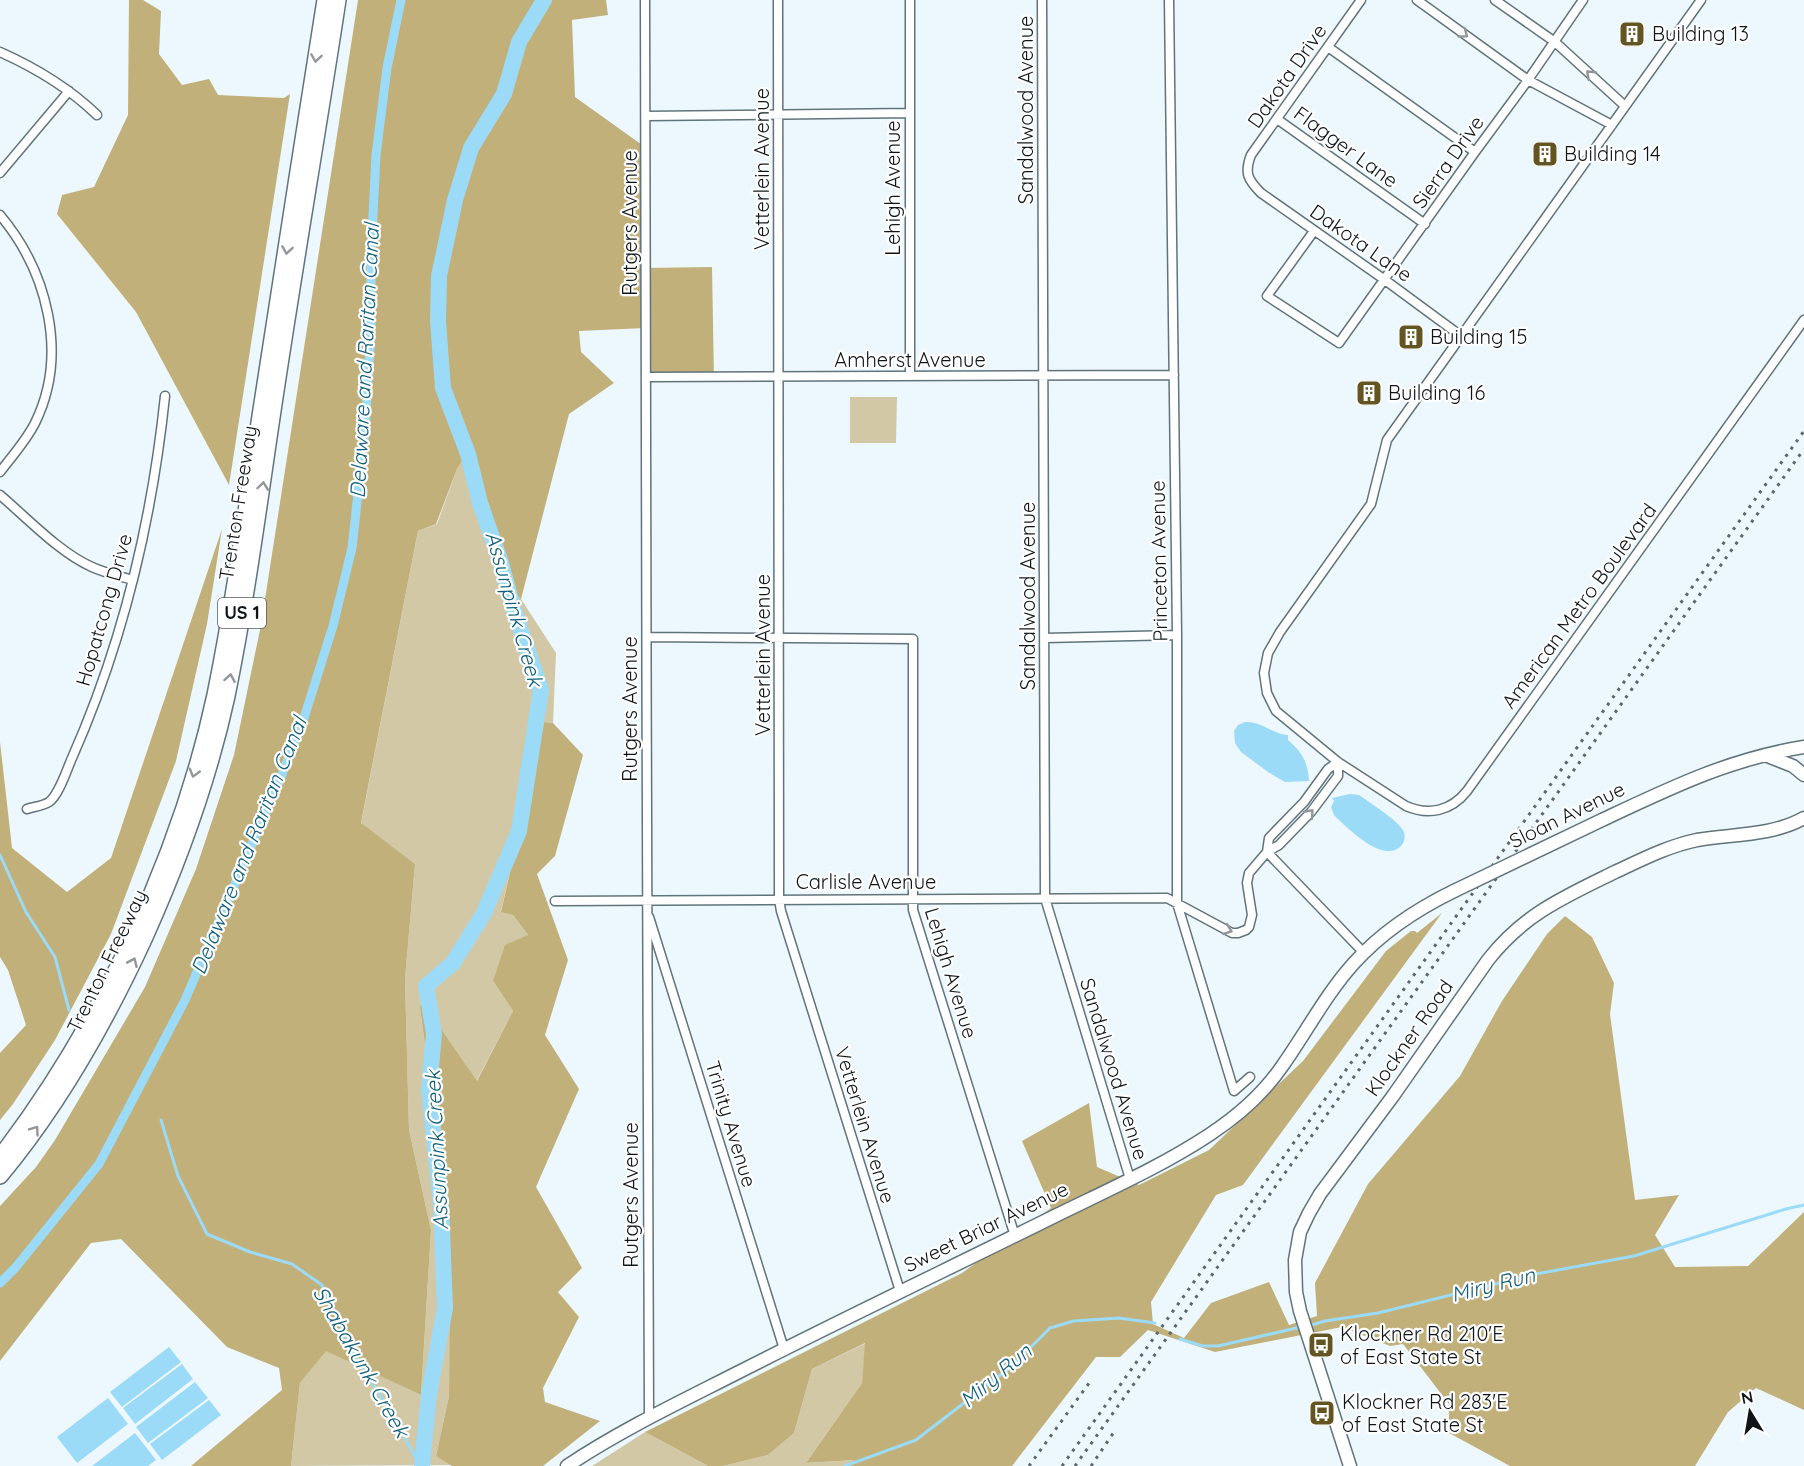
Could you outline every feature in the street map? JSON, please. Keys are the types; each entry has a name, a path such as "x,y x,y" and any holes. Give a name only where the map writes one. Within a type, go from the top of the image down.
{"highway":[{"name":"Trenton Freeway","path":"0,1157 66,1063 117,968 167,855 202,745 215,694 247,513 258,429 326,0"},
{"name":"Trenton Freeway","path":"0,1176 28,1141 69,1080 114,1001 167,888 208,768 227,697 259,515 270,431 338,0"}],"main road":[{"name":"Sloan Avenue","path":"1364,953 1407,917 1441,897 1602,820 1697,776 1765,755 1804,747"},
{"path":"1765,755 1792,766 1804,775"},
{"name":"Klockner Road","path":"1350,1466 1300,1311 1294,1276 1300,1232 1320,1194 1393,1096 1480,972 1508,937 1536,914 1561,899 1665,849 1695,841 1782,828 1804,818"},
{"name":"Sweet Briar Avenue","path":"567,1466 595,1447 649,1418 900,1291 1130,1179 1210,1134 1249,1104 1282,1066 1336,986 1364,953"}],"street":[{"name":"Rutgers Avenue","path":"645,0 649,1418"},
{"name":"Vetterlein Avenue","path":"778,0 779,899 837,1094 900,1291"},
{"name":"Lehigh Avenue","path":"910,0 910,376"},
{"name":"Sandalwood Avenue","path":"1042,0 1046,898 1130,1179"},
{"name":"Princeton Avenue","path":"1169,0 1177,635 1177,903 1234,1091 1250,1077"},
{"name":"Dakota Drive","path":"1247,173 1247,164 1251,155 1361,0"},
{"path":"1417,0 1528,80 1612,124"},
{"path":"1495,0 1555,42 1625,106"},
{"name":"Sierra Drive","path":"1314,231 1267,296 1339,343 1555,42 1582,0"},
{"name":"American Metro Boulevard","path":"1701,0 1387,440 1375,493 1369,508 1280,632 1266,657 1265,685 1274,707 1282,717 1338,762 1401,803 1418,810 1430,811 1454,804 1463,796 1804,320"},
{"path":"1328,46 1474,152"},
{"path":"0,52 39,71 69,91 97,115"},
{"path":"0,173 69,91"},
{"path":"646,116 910,113"},
{"name":"Flagger Lane","path":"1277,119 1425,224"},
{"name":"Dakota Lane","path":"1247,173 1251,184 1261,193 1461,336"},
{"path":"0,215 22,245 40,284 50,327 51,348 48,385 39,413 25,439 0,472"},
{"name":"Amherst Avenue","path":"647,377 1173,375"},
{"name":"Hopatcong Drive","path":"27,808 49,802 60,786 105,675 133,580 149,511 165,396"},
{"path":"0,495 63,549 77,558 92,567 133,580"},
{"path":"1045,638 1177,635"},
{"path":"647,638 779,638"},
{"name":"Lehigh Avenue","path":"779,638 913,639 913,910 1015,1236"},
{"path":"1338,762 1328,769 1304,802 1269,838 1267,852 1364,953"},
{"name":"Carlisle Avenue","path":"555,901 646,905 779,899 1167,898 1232,933 1238,933 1249,927 1252,915 1248,878 1267,852"},
{"name":"Trinity Avenue","path":"646,905 784,1349"}],"shaded area":[{"path":"129,0 143,0 161,11 159,54 182,85 209,79 218,95 284,98 290,94 229,485 136,312 57,214 62,195 94,187 128,115"},
{"path":"358,0 606,0 608,15 572,20 575,97 645,147 645,268 712,267 714,381 646,381 645,328 579,331 581,352 614,383 569,414 521,599 502,582 489,547 490,508 469,450 457,469 436,524 418,531 361,823 415,864 405,979 409,1130 431,1230 421,1395 326,1351 300,1383 291,1466 191,1466 282,1390 279,1368 227,1347 121,1239 91,1243 0,1361 0,1206 36,1167 55,1140 145,987 196,869 234,755 261,625"},
{"path":"850,397 897,397 896,443 850,443"},
{"path":"469,450 490,508 489,547 502,582 521,599 556,653 553,723 544,722 501,911 513,915 528,935 493,981 513,1011 476,1082 420,1008 450,1230 449,1396 436,1456 453,1465 291,1466 300,1383 326,1350 421,1395 431,1230 409,1130 405,979 415,864 361,824 418,531 437,524 457,469"},
{"path":"222,529 207,624 176,761 111,934 55,1040 0,1120 0,1053 26,1025 8,970 0,957 0,742 12,848 67,892 111,858"},
{"path":"544,722 553,723 583,755 555,856 537,874 568,960 545,1035 579,1089 536,1187 582,1268 558,1292 579,1317 543,1388 545,1402 600,1421 543,1466 452,1466 436,1456 449,1396 450,1230 420,1008 422,1002 477,1081 513,1011 493,981 505,945 528,935 513,915 501,912"},
{"path":"1442,913 1243,1185 1216,1195 1151,1302 1153,1324 1184,1338 1211,1303 1269,1282 1289,1325 1317,1316 1315,1283 1368,1184 1460,1076 1502,1001 1547,934 1565,916 1592,937 1614,983 1610,1014 1635,1200 1679,1195 1655,1235 1675,1267 1748,1266 1804,1212 1804,1410 1756,1388 1728,1412 1695,1466 1510,1466 1449,1433 1449,1404 1403,1344 1390,1346 1342,1327 1215,1352 1148,1330 1120,1357 1096,1357 1012,1466 847,1466 854,1460 806,1463 862,1383 865,1343 812,1369 794,1433 768,1455 723,1466 708,1466 645,1432 962,1273 1051,1208 1022,1141 1089,1103 1097,1167 1139,1185 1209,1150 1303,1061 1386,951 1411,931 1417,933"},
{"path":"866,1343 862,1383 806,1463 856,1460 847,1466 723,1466 768,1455 794,1433 812,1369"},
{"path":"645,1432 708,1466 592,1466"}],"water":[{"path":"1245,722 1288,735 1288,740 1303,758 1309,781 1285,782 1241,752 1235,743 1234,731 1238,725"},
{"path":"1350,794 1359,795 1400,826 1405,837 1400,847 1393,851 1384,851 1375,847 1356,835 1334,815 1331,807 1334,801 1332,798"},
{"path":"169,1347 181,1362 122,1407 110,1392"},
{"path":"182,1364 193,1379 135,1424 123,1408"},
{"path":"195,1382 208,1398 148,1443 136,1427"},
{"path":"108,1398 128,1424 77,1463 57,1437"},
{"path":"209,1400 221,1415 162,1460 150,1444"},
{"path":"135,1433 156,1460 148,1466 92,1466"}],"waterway":[{"name":"Delaware and Raritan Canal","path":"0,1283 16,1267 99,1164 185,1000 281,777 304,718 333,626 352,548 365,430 371,330 371,255 376,155 387,68 401,0"},
{"name":"Assunpink Creek","path":"422,1466 429,1394 445,1308 441,1203 429,1090 434,1034 426,986 453,963 484,913 519,831 541,690 480,503 468,454 443,388 438,321 439,276 455,200 471,148 504,94 519,42 544,0"},
{"name":"Shabakunk Creek","path":"0,855 26,912 55,957 69,1010"},
{"name":"Shabakunk Creek","path":"161,1120 178,1176 207,1234 250,1252 292,1264 322,1285 352,1350 420,1466"},
{"name":"Miry Run","path":"1308,1326 1325,1321 1378,1313 1536,1274 1634,1256 1804,1205"},
{"name":"Miry Run","path":"845,1466 916,1440 1012,1366 1050,1328 1074,1321 1119,1318 1155,1323"},
{"name":"Miry Run","path":"1180,1339 1203,1346 1218,1346 1301,1327"}],"railway":[{"path":"1062,1466 1804,431"},
{"path":"1075,1466 1804,449"},
{"path":"1029,1466 1092,1379"},
{"path":"1091,1466 1114,1432"}],"place":[{"name":"Building 13","path":"1632,34"},
{"name":"Building 14","path":"1545,154"},
{"name":"Building 15","path":"1411,337"},
{"name":"Building 16","path":"1369,393"},
{"name":"Klockner Rd 210'E of East State St","path":"1321,1345"},
{"name":"Klockner Rd 283'E of East State St","path":"1322,1413"}]}
